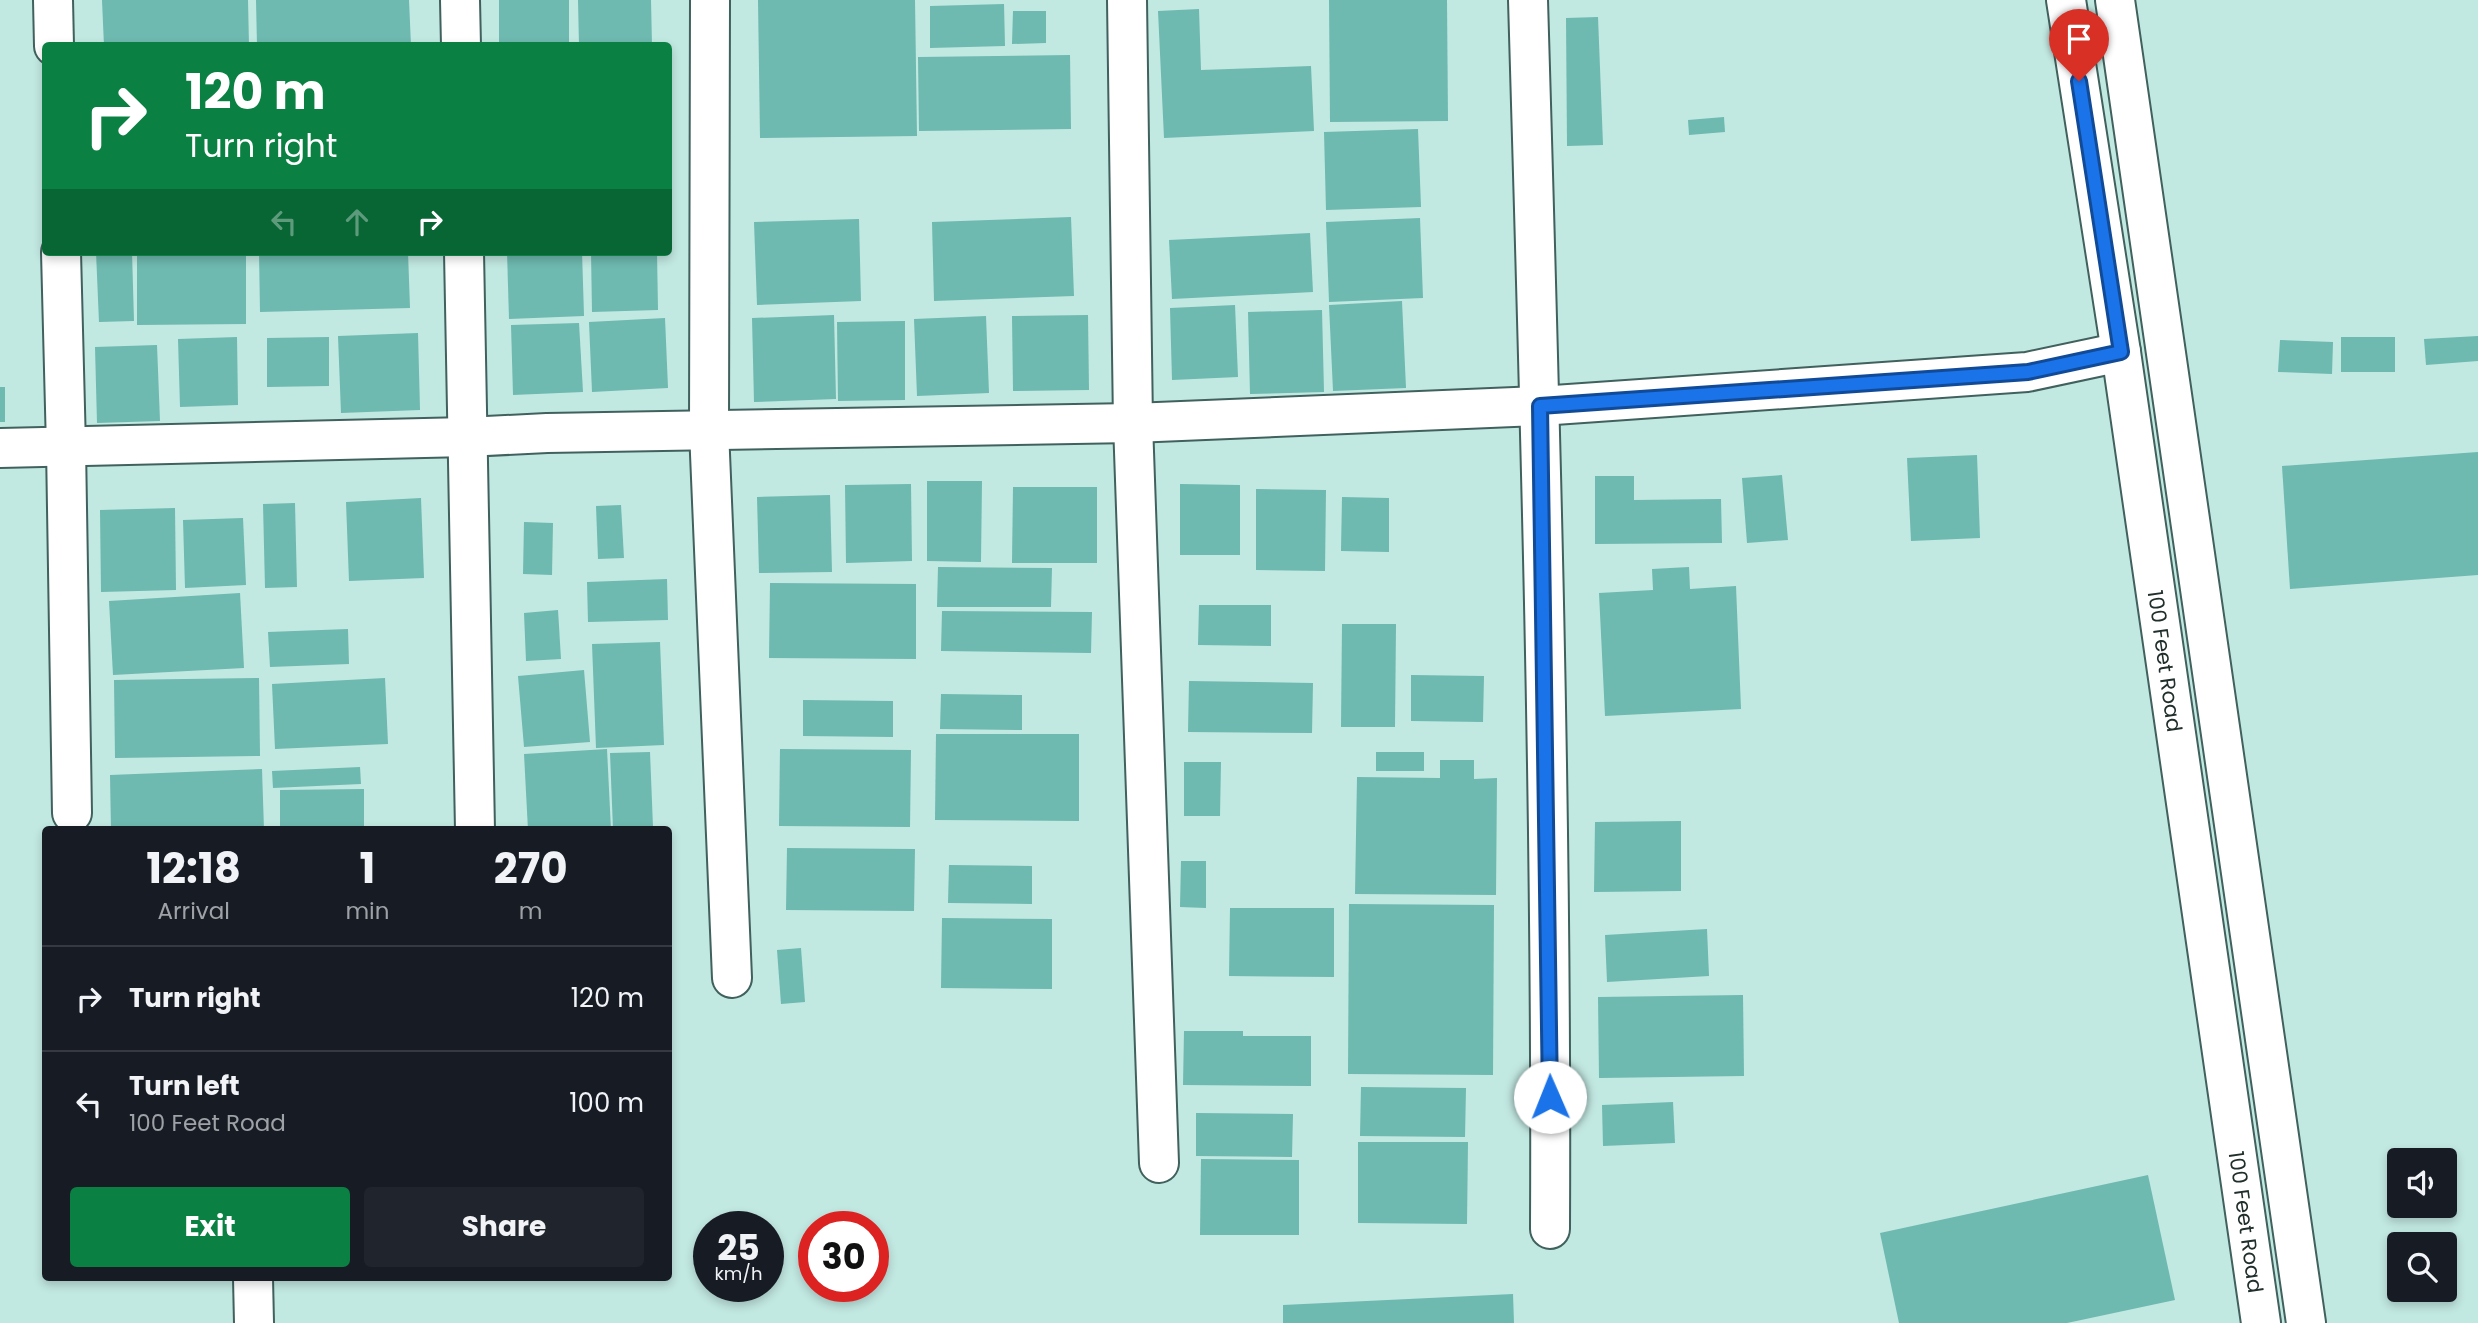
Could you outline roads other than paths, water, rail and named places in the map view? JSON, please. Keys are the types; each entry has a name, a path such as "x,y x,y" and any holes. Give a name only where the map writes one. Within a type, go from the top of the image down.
{"street":[{"path":"53,0 54,42"},
{"path":"460,0 461,42"},
{"path":"710,0 709,430 732,978"},
{"path":"1127,0 1133,423 1159,1163"},
{"path":"1528,0 1540,406 1550,1229"},
{"name":"100 Feet Road","path":"2066,0 2121,352 2261,1323"},
{"path":"2115,0 2306,1323"},
{"path":"61,256 72,813"},
{"path":"464,256 475,826"},
{"path":"0,448 547,433 1133,423 1540,406 2028,372 2121,352"},
{"path":"253,1281 254,1323"}]}
